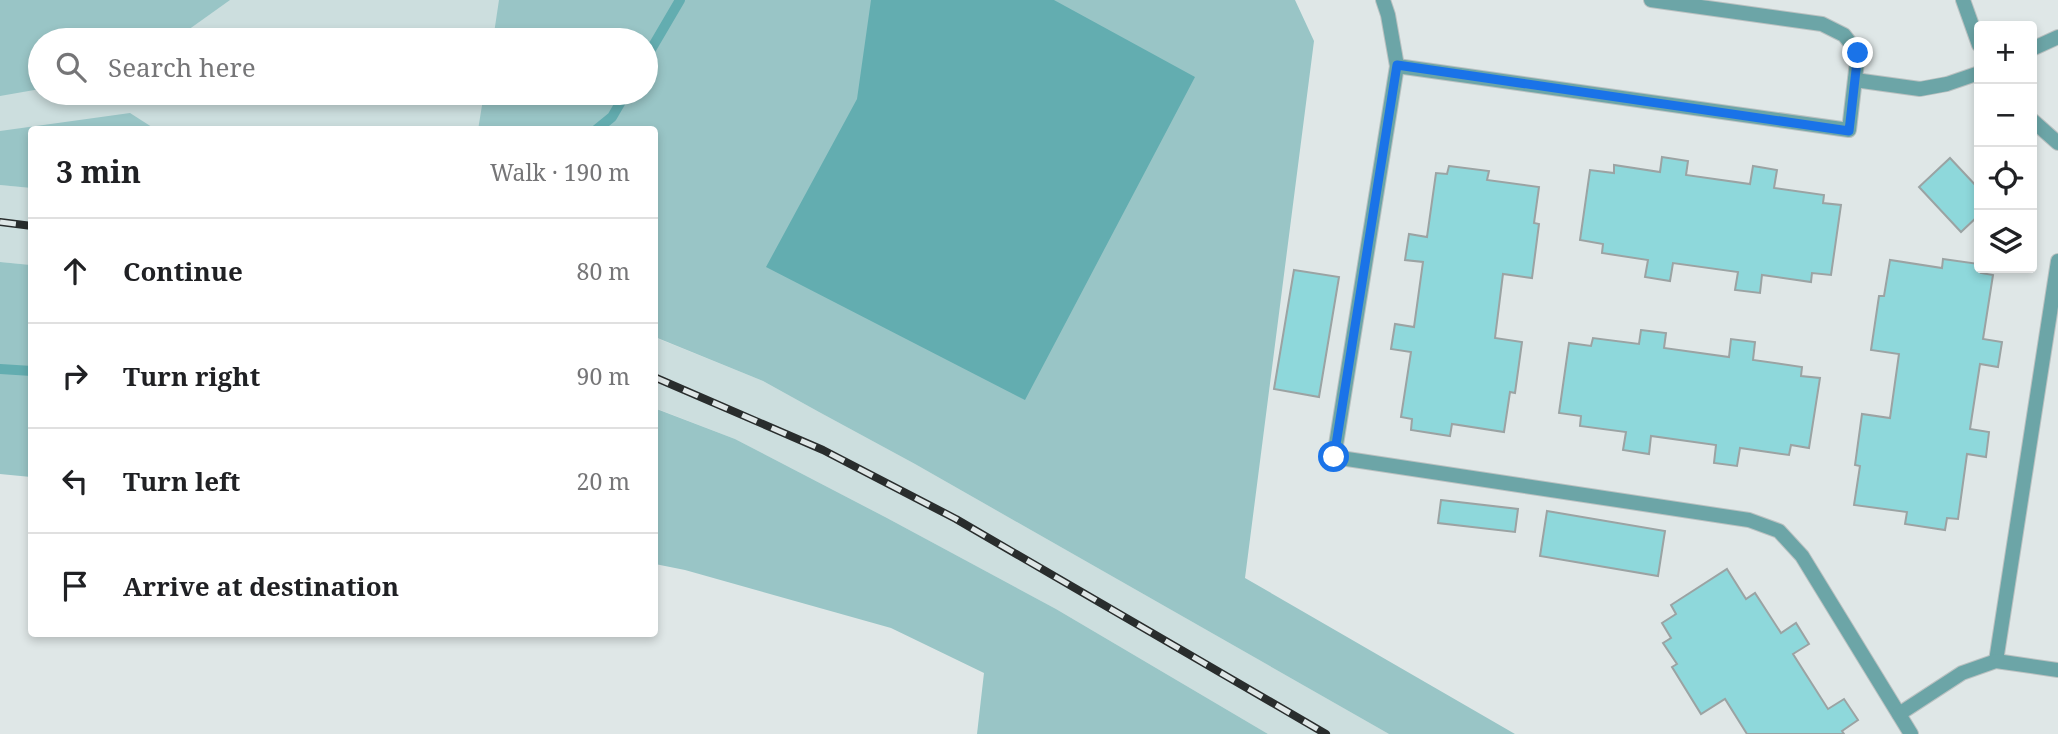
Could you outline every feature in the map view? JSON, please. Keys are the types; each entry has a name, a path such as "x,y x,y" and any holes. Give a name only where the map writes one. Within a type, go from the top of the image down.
{"lane":[{"path":"1382,0 1388,15 1397,65 1334,457 1749,520 1779,531 1802,556 1911,734"},
{"path":"1397,65 1849,131 1858,53 1844,35 1822,24 1651,0"},
{"path":"1963,0 1974,31"},
{"path":"2037,47 2058,37"},
{"path":"1855,80 1920,89 1974,75"},
{"path":"2037,124 2058,143"},
{"path":"1996,661 2058,261"},
{"path":"1899,714 1962,673 1996,661 2058,670"}],"shaded area":[{"path":"0,0 516,0 513,28 28,28 28,105 504,105 501,126 28,126 28,132 0,149"},
{"path":"0,0 230,0 191,28 28,28 28,91 0,96"},
{"path":"499,0 1295,0 1314,41 1245,578 1515,734 1389,734 915,464 763,381 658,338 658,126 479,126 482,105 658,105 658,28 495,28"},
{"path":"871,0 1054,0 1195,77 1025,400 766,267 857,99"},
{"path":"130,113 150,126 36,126"},
{"path":"28,127 28,188 0,185 0,131"},
{"path":"0,185 28,188 28,265 0,262"},
{"path":"0,262 28,265 28,477 0,474"},
{"path":"658,339 763,381 915,464 1389,734 1268,734 1056,609 735,439 658,409"},
{"path":"658,410 735,439 887,518 1056,609 1268,734 977,734 984,673 891,628 658,565"}],"building":[{"path":"1662,157 1688,161 1686,175 1750,184 1753,166 1777,170 1774,188 1824,195 1823,203 1841,205 1831,275 1812,273 1811,282 1762,275 1760,293 1735,290 1738,272 1673,263 1670,281 1645,277 1648,260 1602,253 1603,244 1580,240 1590,170 1614,173 1614,165 1660,172"},
{"path":"1950,158 1974,184 1974,220 1961,232 1919,187"},
{"path":"1449,166 1489,171 1487,180 1539,187 1534,223 1539,224 1532,278 1503,274 1495,338 1522,342 1515,393 1510,392 1504,432 1452,424 1450,436 1411,430 1412,419 1401,417 1411,352 1391,349 1395,324 1414,327 1423,262 1405,260 1409,234 1427,237 1436,173 1447,174"},
{"path":"1943,259 1974,263 1974,273 1993,275 1983,339 2002,342 1998,367 1980,364 1970,429 1989,432 1986,457 1967,454 1958,519 1947,518 1945,530 1905,524 1907,512 1854,505 1860,466 1855,465 1862,414 1890,418 1899,354 1871,350 1879,296 1884,296 1890,260 1942,268"},
{"path":"1294,270 1339,277 1319,397 1274,389"},
{"path":"1641,330 1666,333 1664,348 1729,357 1731,339 1755,342 1753,360 1802,367 1801,376 1820,378 1809,448 1791,445 1789,455 1740,448 1737,466 1714,463 1716,445 1651,436 1649,454 1623,450 1626,432 1580,426 1581,416 1559,413 1569,343 1591,346 1593,338 1639,344"},
{"path":"1441,500 1518,509 1515,532 1438,523"},
{"path":"1547,511 1665,531 1658,576 1540,556"},
{"path":"1727,569 1746,599 1755,593 1781,633 1796,623 1809,644 1793,654 1828,709 1844,699 1858,720 1842,731 1844,734 1747,734 1725,699 1701,714 1672,667 1677,664 1663,643 1671,638 1662,623 1676,614 1671,605"}],"waterway":[{"path":"658,38 680,0"},
{"path":"601,126 612,117 619,105"},
{"path":"0,369 28,371"}],"railway":[{"path":"0,222 28,226"},
{"path":"658,379 823,450 956,519 1326,734"}],"route":[{"path":"1334,457 1397,65 1849,131 1858,53"}]}
